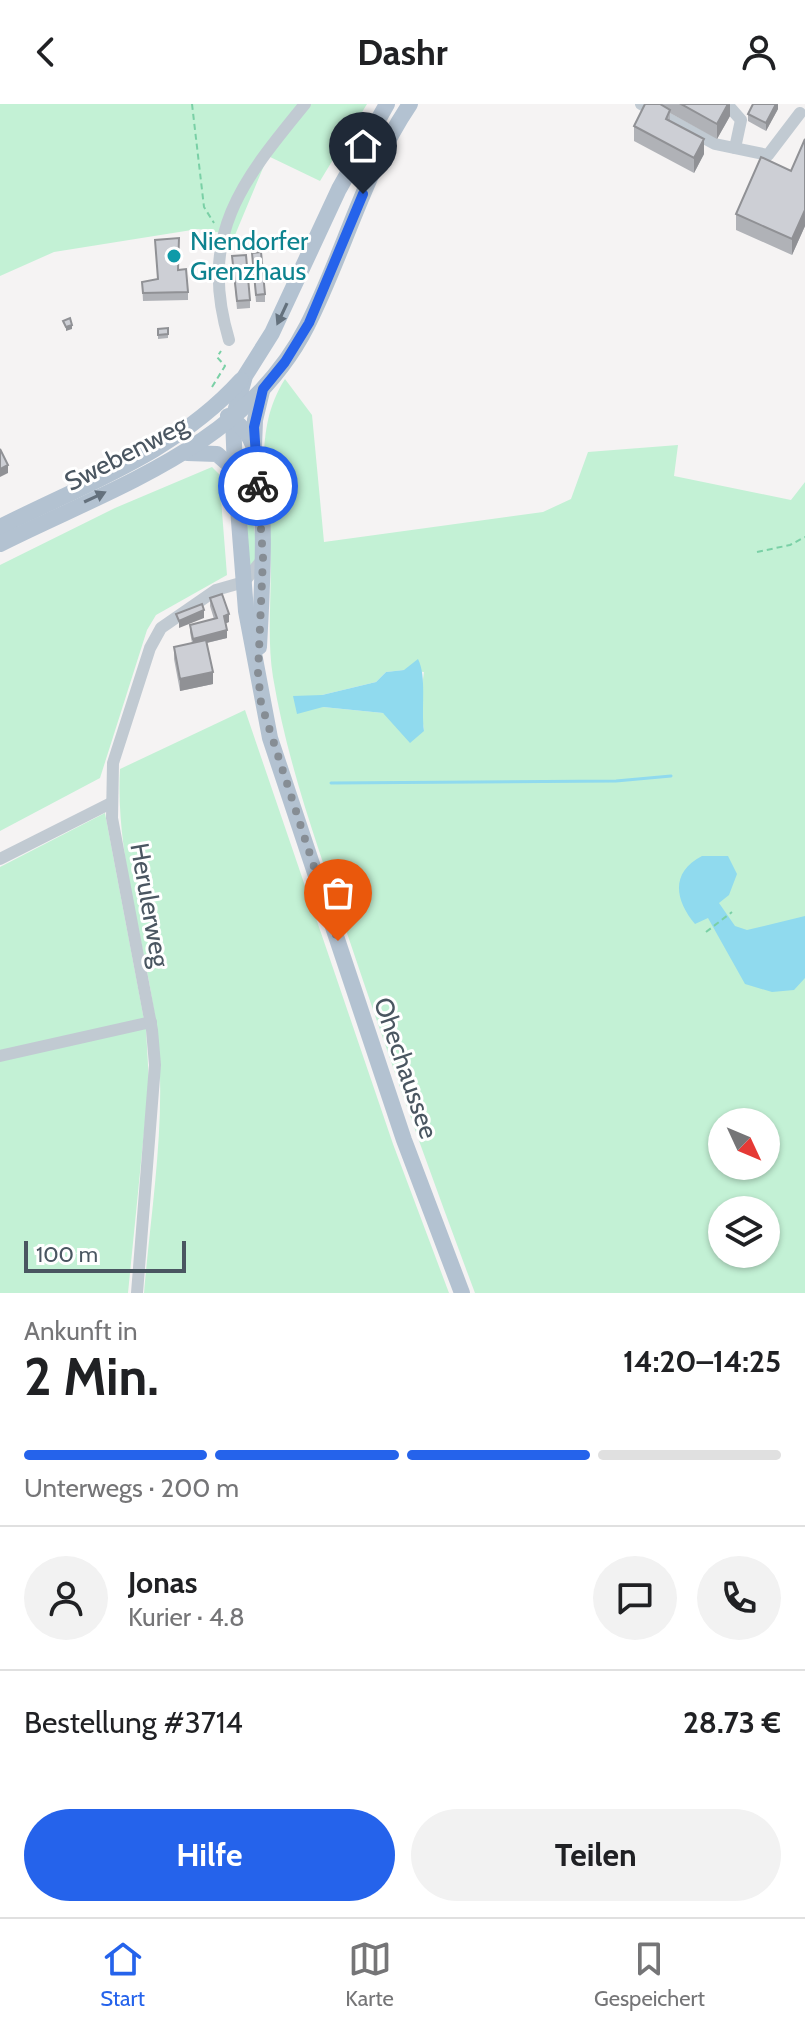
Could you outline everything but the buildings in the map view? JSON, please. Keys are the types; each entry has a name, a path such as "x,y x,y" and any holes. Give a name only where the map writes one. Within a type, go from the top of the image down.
{"main road":[{"path":"258,673 244,582 233,419 245,376 272,333 353,161 387,104"},
{"name":"Swebenweg","path":"0,544 186,453 233,419 263,389 285,362 309,323 363,194 410,104"},
{"name":"Swebenweg","path":"0,527 153,452 207,414 245,376"},
{"path":"258,673 263,558 254,448 255,420 263,389"},
{"path":"207,414 221,414 233,419 254,448"},
{"path":"186,453 217,454 235,470"},
{"name":"Ohechaussee","path":"258,673 261,703 277,760 404,1140 462,1293"}],"street":[{"path":"229,340 219,291 219,251 224,228 252,168 305,104"},
{"path":"727,104 741,120 735,148"},
{"path":"646,105 715,144 768,155 800,113"},
{"path":"262,603 255,590 244,582 263,558"},
{"name":"Herulerweg","path":"137,1293 154,1091 151,1022 111,803 117,748 156,635 165,623 224,586 244,582"},
{"path":"0,859 111,803"},
{"path":"0,1056 151,1022"}],"path":[{"path":"192,104 204,207 212,222 224,228"},
{"path":"213,391 212,383 225,366 217,357 229,340"},
{"path":"757,552 805,537"},
{"path":"706,932 732,912"}],"green space":[{"path":"0,104 367,104 320,181 268,156 235,235 198,229 54,252 0,276"},
{"path":"285,379 312,415 324,542 543,512 571,499 588,452 678,445 674,476 791,500 805,482 805,1293 475,1293 410,1117 327,874 279,711 271,661 271,560 264,459 269,418","holes":["386,672 424,672 420,701 424,731 383,713 323,707 322,695 376,682"]},
{"path":"240,434 256,541 255,562 249,566"},
{"path":"212,467 219,474 227,575 156,615 147,630 100,778 0,831 0,565 115,508"},
{"path":"245,710 393,1144 449,1293 144,1293 157,1163 160,1065 152,1000 122,835 120,769"},
{"path":"105,813 146,1030 149,1082 128,1293 0,1293 0,867"}],"water":[{"path":"418,659 422,675 424,731 410,743 383,713 323,707 297,714 293,696 322,695 376,682 386,672 404,670"},
{"path":"702,856 728,856 737,874 729,895 719,903 735,926 747,930 805,916 805,978 794,990 772,992 745,984 708,918 695,924 688,915 680,896 681,878 692,862"}],"waterway":[{"path":"331,783 616,781 671,776"}],"way so far":[{"path":"258,486 263,558 258,673 261,703 338,941"}],"place":[{"name":"Niendorfer Grenzhaus","path":"174,256"}],"route":[{"path":"258,486 254,427 263,389 285,362 309,323 363,194"}]}
